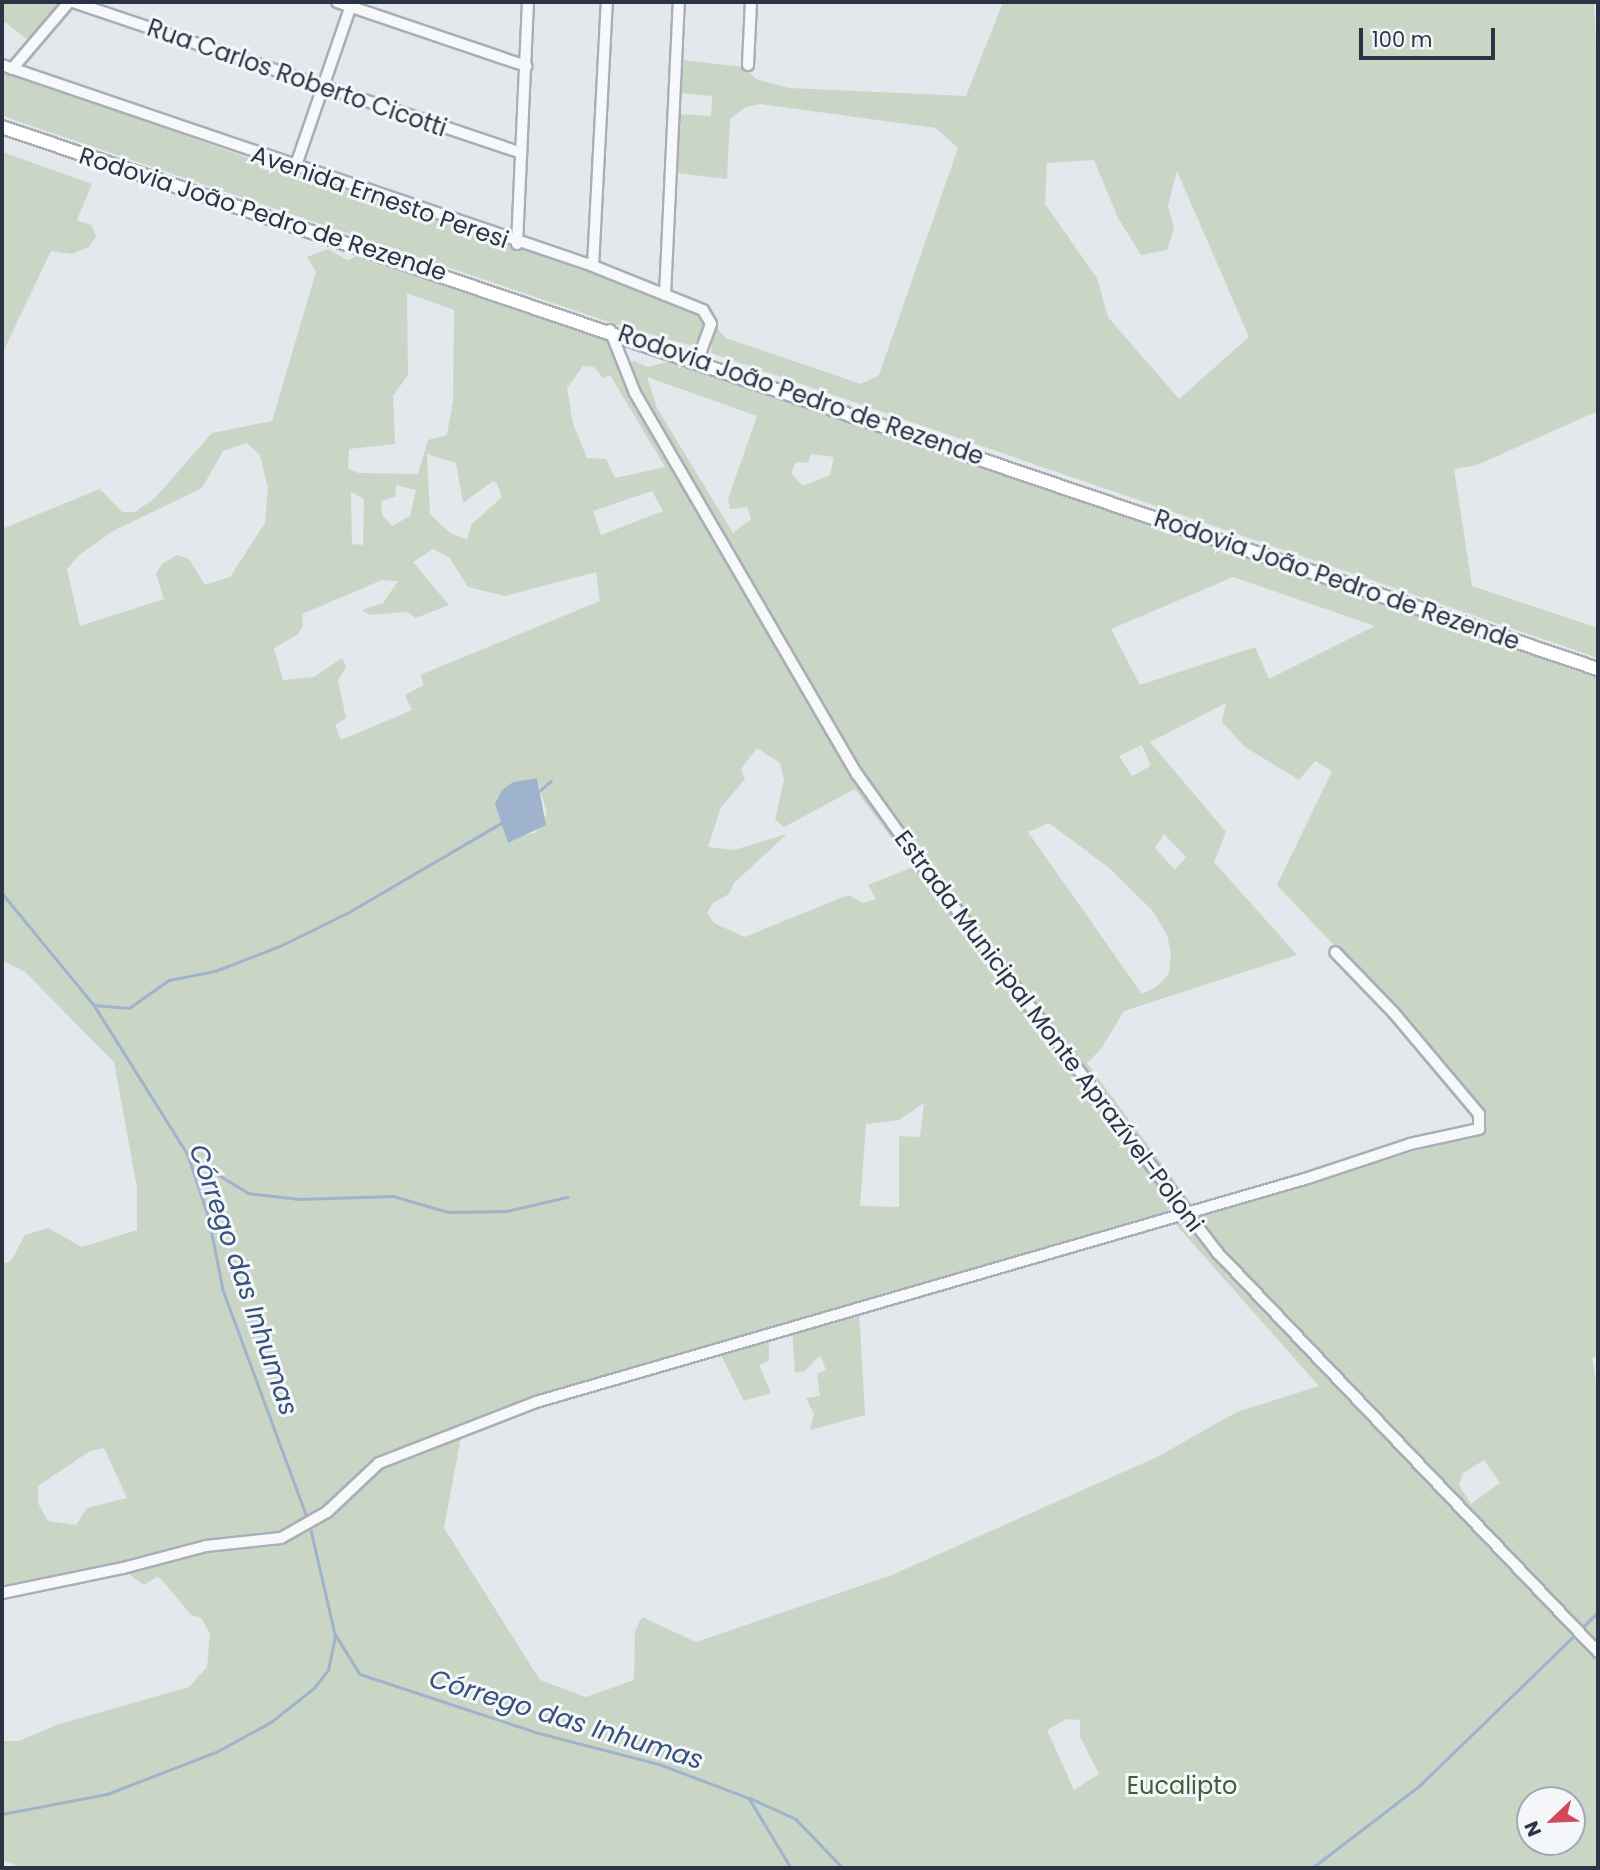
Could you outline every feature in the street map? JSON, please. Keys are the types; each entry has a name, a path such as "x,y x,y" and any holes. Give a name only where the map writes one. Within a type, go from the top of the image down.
{"main road":[{"name":"Rodovia João Pedro de Rezende","path":"2,127 610,330 697,362 1598,668"}],"street":[{"path":"7,67 71,2"},
{"name":"Rua Carlos Roberto Cicotti","path":"71,2 323,89 521,153"},
{"path":"337,2 352,4 526,65"},
{"path":"517,244 528,2"},
{"path":"593,267 607,2"},
{"path":"665,295 679,2"},
{"path":"748,65 751,2"},
{"path":"295,168 352,4"},
{"name":"Avenida Ernesto Peresi","path":"7,67 517,244 593,267 703,310 710,318 697,362"},
{"name":"Estrada Municipal Monte Aprazível-Poloni","path":"610,330 635,393 857,774 1183,1212 1261,1303 1598,1652"},
{"path":"2,1593 206,1546 281,1538 327,1513 379,1463 536,1402 1481,1127 1479,1115 1393,1012 1335,952"}],"green space":[{"path":"2,2 63,2 29,41 5,22 2,25"},
{"path":"1003,2 1594,2 1598,87 1598,411 1477,465 1454,469 1472,586 1598,628 1598,658 711,353 714,325 726,338 861,384 879,375 958,148 936,128 761,104 746,107 730,119 727,179 677,173 679,114 711,116 712,96 680,93 682,60 743,67 756,79 789,88 966,96","holes":["1094,160 1118,218 1141,255 1167,250 1174,228 1168,206 1177,171 1249,337 1179,399 1108,317 1097,278 1045,204 1047,163"]},
{"path":"2,70 293,174 590,271 704,318 704,331 698,343 689,345 612,323 14,120 2,115"},
{"path":"2,152 92,184 77,220 91,225 96,236 89,247 72,254 51,251 2,354"},
{"path":"328,249 347,260 363,254 605,337 631,394 855,776 1174,1205 1166,1213 739,1338 389,1451 376,1459 325,1509 280,1534 2,1589 2,1264 11,1261 25,1235 48,1228 82,1247 137,1230 137,1188 114,1062 25,972 2,960 2,529 100,489 122,512 135,512 155,498 212,433 272,421 316,272 307,257","holes":["407,293 454,310 453,401 447,435 428,440 418,474 359,473 348,469 349,449 395,444 393,396 408,375","583,366 594,367 603,378 610,375 665,467 615,478 606,459 587,458 573,424 567,388","247,443 260,455 268,488 265,523 230,577 205,585 189,559 177,555 162,564 156,574 164,599 80,626 67,569 78,556 113,531 202,488 223,451","427,454 456,463 463,503 493,481 497,484 502,497 471,525 467,540 450,533 430,514","396,485 416,490 410,516 392,526 382,515 381,501 395,497","652,491 663,511 601,535 593,511","351,492 364,499 363,545 352,544","433,549 449,557 468,587 505,596 596,572 600,601 420,675 424,685 405,695 412,710 341,740 335,725 346,718 338,680 346,667 342,658 314,677 283,680 274,648 297,635 303,626 302,614 382,580 398,581 383,603 362,610 370,615 407,612 416,618 449,605 413,562","757,748 780,763 784,780 775,820 784,827 855,789 913,867 868,885 876,899 863,903 848,895 745,937 714,923 707,913 713,903 729,894 734,883 787,834 734,850 708,847 721,807 745,779 741,769","537,778 547,814 535,833 523,835 513,782","924,1103 920,1137 899,1136 899,1207 860,1206 866,1124 899,1120","104,1448 127,1498 87,1508 76,1525 48,1521 38,1503 38,1486 90,1451"]},
{"path":"634,361 647,367 672,361 1598,678 1598,1355 1592,1358 1598,1393 1598,1648 1196,1220 1198,1213 1458,1139 1484,1125 1483,1117 1395,1010 1277,885 1332,771 1315,761 1299,780 1245,747 1222,722 1226,703 1150,742 1226,832 1214,862 1297,955 1124,1011 1101,1049 1087,1063 1194,1207 1186,1208 859,772 637,392 625,364","holes":["647,377 757,416 728,499 730,509 747,507 751,519 733,533 657,408","811,454 834,457 830,475 803,486 791,473 796,462 808,463","1233,577 1375,626 1269,679 1255,647 1140,685 1111,629","1142,745 1151,766 1132,776 1119,756","1049,823 1108,867 1152,910 1167,935 1171,954 1169,974 1156,987 1142,994 1028,832","1164,834 1186,857 1175,870 1155,848","1484,1460 1500,1483 1471,1504 1459,1485 1463,1473"]},
{"name":"Eucalipto","path":"1184,1217 1257,1305 1598,1658 1598,1868 23,1868 2,1860 2,1741 19,1741 56,1725 189,1687 207,1667 210,1634 201,1618 191,1615 162,1580 157,1577 144,1585 125,1571 222,1547 281,1542 311,1530 382,1464 461,1437 444,1528 540,1680 586,1697 634,1680 635,1631 642,1617 696,1642 740,1627 892,1575 1157,1457 1237,1412 1319,1386 1171,1219","holes":["1067,1719 1080,1720 1080,1737 1099,1774 1074,1790 1047,1730"]},
{"path":"859,1311 865,1415 810,1430 814,1414 806,1398 820,1396 817,1374 826,1370 820,1355 805,1371 795,1373 792,1330"},
{"path":"769,1336 769,1361 759,1365 771,1393 744,1401 719,1351"}],"water":[{"path":"537,778 546,825 508,843 495,804 502,790 513,782"}],"waterway":[{"path":"537,793 551,781"},
{"path":"94,1005 129,1008 169,980 215,971 280,946 349,912 503,822"},
{"name":"Córrego das Inhumas","path":"2,893 94,1005 188,1155 209,1218 223,1290 308,1520"},
{"path":"190,1157 248,1193 299,1199 393,1196 448,1212 507,1211 567,1197"},
{"name":"Córrego das Inhumas","path":"311,1530 335,1634 360,1674 535,1732 659,1764 749,1798 791,1868"},
{"path":"1581,1629 1598,1612"},
{"path":"1312,1868 1419,1786 1576,1634"},
{"path":"2,1814 107,1794 216,1752 271,1722 314,1688 328,1670 335,1636"},
{"path":"750,1798 796,1819 843,1868"}]}
